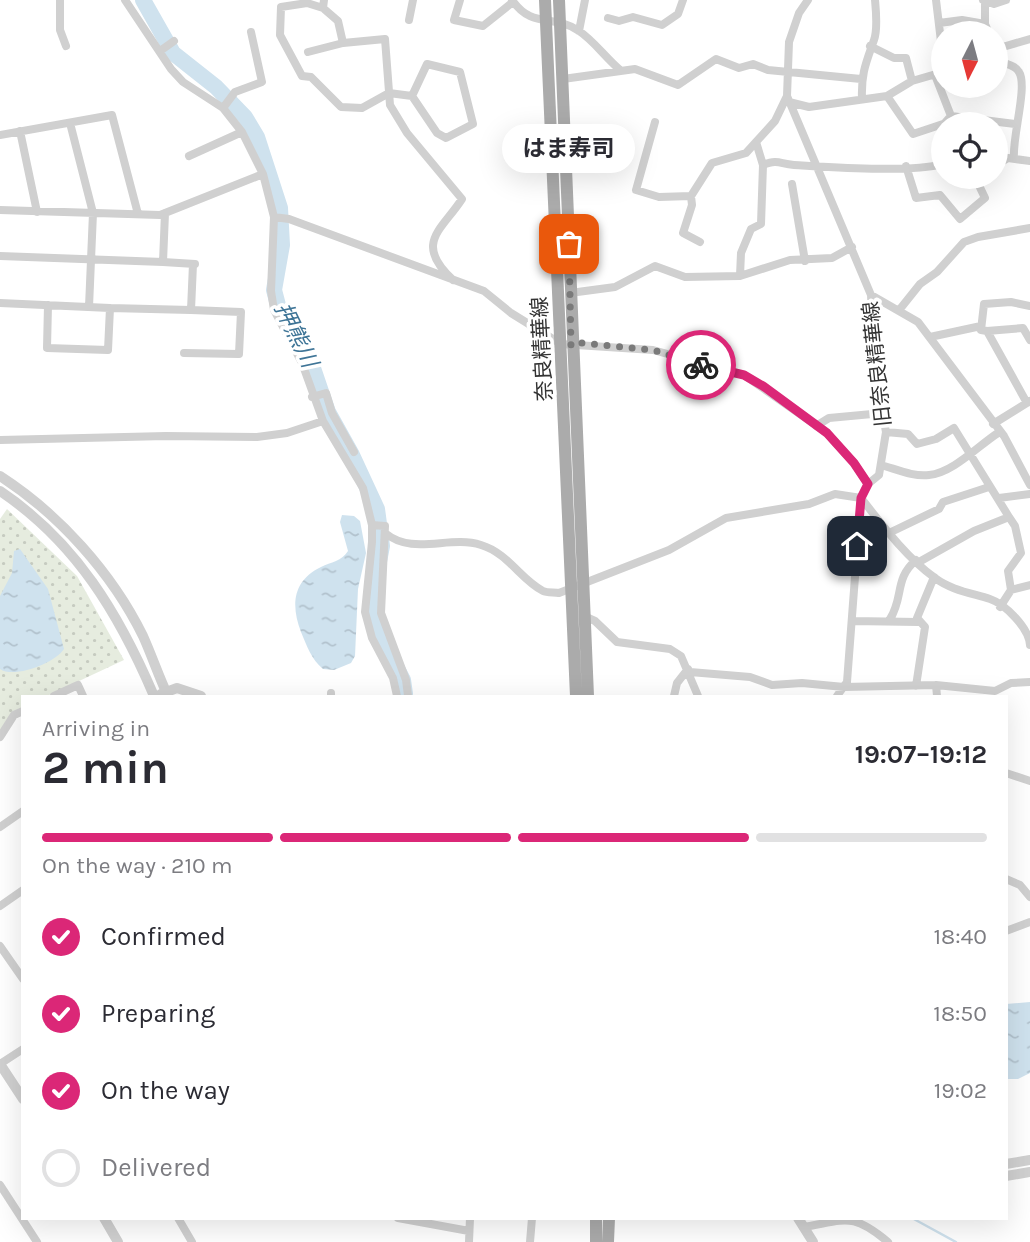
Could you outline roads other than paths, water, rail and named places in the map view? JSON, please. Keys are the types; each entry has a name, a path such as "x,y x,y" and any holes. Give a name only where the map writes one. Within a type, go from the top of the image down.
{"main road":[{"name":"奈良精華線","path":"545,0 566,345 577,585 576,695"},
{"name":"奈良精華線","path":"559,0 570,293 566,345"},
{"name":"奈良精華線","path":"577,585 584,616 588,695"},
{"path":"596,1220 596,1242"},
{"path":"608,1242 609,1220"}],"street":[{"path":"60,0 60,30 66,46"},
{"path":"125,0 183,82 223,108 242,132 263,174 274,217 271,291 274,310 302,363 312,397 323,421 363,488 372,525 372,559 365,612 372,638 393,678 397,695"},
{"path":"409,20 413,0"},
{"path":"460,0 454,20 483,26 512,1 530,19 560,23 579,31 619,69"},
{"path":"579,31 585,0"},
{"path":"608,18 619,21 632,18 662,25 678,14 683,0"},
{"name":"旧奈良精華線","path":"808,0 799,13 789,42 788,99 871,295 875,373 886,432 879,475 868,484 861,498 847,681 838,695"},
{"path":"862,99 861,79 874,39 875,0"},
{"path":"936,0 939,21"},
{"path":"985,21 984,1 1002,3 1006,0"},
{"path":"343,43 338,21 323,4 307,3 281,7 280,35 302,76 311,77 341,107 362,108 389,93 412,96 437,133 446,138 473,124 460,72 427,64 412,96"},
{"path":"223,108 235,92 262,82 251,32"},
{"path":"308,52 343,43 385,39 390,105 407,134 461,199 435,232 433,242 438,262 458,284"},
{"path":"1008,44 1030,39"},
{"path":"160,51 174,41"},
{"path":"870,46 894,58 906,58 912,81"},
{"path":"563,79 606,74 619,69 648,71 674,86 716,58 739,68 753,64 768,70 861,79"},
{"path":"1008,64 1013,66 1021,79 1022,96 1015,124 1014,159"},
{"path":"700,242 683,233 692,205 691,196 712,163 746,153 757,142 775,121 788,99 809,107 887,96 912,81 931,75"},
{"path":"887,96 913,134 931,128"},
{"path":"0,135 112,115 138,214"},
{"path":"655,122 636,190 659,197 691,196"},
{"path":"70,123 93,213 89,307"},
{"path":"1008,123 1015,124"},
{"path":"20,131 37,212"},
{"path":"189,156 242,132"},
{"path":"740,276 741,253 751,229 761,225 763,165 757,142"},
{"path":"763,165 777,160 791,164 931,164"},
{"path":"1008,161 1030,161"},
{"path":"906,166 916,198 940,195 960,219 985,198 981,189"},
{"path":"0,211 165,213 263,174"},
{"path":"792,184 806,261"},
{"path":"163,262 165,213"},
{"path":"274,217 289,219 458,284 484,291 511,313 566,345 581,343 653,350 744,375 816,426 854,463 868,484"},
{"path":"900,309 920,284 937,272 964,242 1030,228"},
{"path":"570,293 603,290 655,266 685,277 740,276 778,263 832,258 852,247"},
{"path":"0,256 194,264 191,310"},
{"path":"871,295 900,309 918,322 998,433 1004,436 1030,485"},
{"path":"993,424 1029,402 984,328 984,303 1011,302 1030,306"},
{"path":"0,303 241,312 239,354 184,353"},
{"path":"48,305 47,348 108,350 110,308"},
{"path":"930,337 984,328 1023,328 1030,340"},
{"path":"312,397 326,393 332,413 355,452"},
{"path":"816,426 829,418 883,412"},
{"path":"0,440 257,437 287,433 323,421"},
{"path":"886,432 908,434 917,444 936,439 954,428 1015,526 1021,553 1008,571 1011,590 1000,607"},
{"path":"881,465 915,475 932,475 998,433"},
{"path":"0,476 47,511 94,561 142,635 167,694 177,688 198,695"},
{"path":"889,533 939,509 943,502 989,487"},
{"path":"0,491 39,520 86,571 113,610 154,695"},
{"path":"372,525 384,529 395,541 411,545 460,542 483,545 503,557 543,591 559,593 669,550 726,518 809,504 835,494 861,498 889,533 934,577 975,597 992,599 1026,626 1030,645"},
{"path":"999,498 1030,494"},
{"path":"890,619 897,606 901,578 917,561 974,531 1009,517"},
{"path":"384,529 385,572 379,594 381,612 406,680 408,695"},
{"path":"918,622 934,577"},
{"path":"1011,590 1030,585"},
{"path":"584,616 595,621 617,642 670,649 681,656 698,695"},
{"path":"852,621 890,619 918,622 925,627 916,686"},
{"path":"689,671 750,677 772,685 802,682 844,687 936,685 995,691 1011,683 1030,682"},
{"path":"674,695 677,683 689,671"},
{"path":"56,695 78,685 83,695"},
{"path":"936,685 937,695"},
{"path":"0,737 14,715 21,712"},
{"path":"1008,774 1030,781"},
{"path":"0,827 21,812"},
{"path":"1008,880 1020,885 1030,897"},
{"path":"0,906 21,891"},
{"path":"1008,930 1030,922"},
{"path":"0,946 21,973"},
{"path":"21,1050 0,1064 21,1096"},
{"path":"1008,1164 1030,1160"},
{"path":"1008,1176 1030,1172"},
{"path":"0,1185 21,1217"},
{"path":"23,1220 37,1242"},
{"path":"105,1220 118,1242"},
{"path":"180,1220 192,1242"},
{"path":"410,1220 469,1230"},
{"path":"469,1242 470,1220"},
{"path":"530,1242 532,1220"},
{"path":"813,1242 800,1223 839,1220"},
{"path":"856,1220 864,1222 888,1242"}],"water":[{"path":"342,515 354,516 360,521 366,553 358,589 355,656 351,663 334,670 323,669 312,657 298,622 295,604 296,595 304,579 348,551 340,522"},
{"path":"20,549 48,589 64,649 34,668 6,672 0,669 0,596 12,573 14,551"},
{"path":"1030,1002 1030,1073 1018,1079 1008,1079 1008,1004"}],"waterway":[{"name":"押熊川","path":"143,0 173,53 216,87 245,117 257,137 280,208 282,245 274,290 279,309 313,368 328,412 377,509 382,546 373,593 372,621 403,680 405,694"},
{"path":"916,1220 956,1242"}],"place":[{"name":"はま寿司","path":"569,244"}]}
